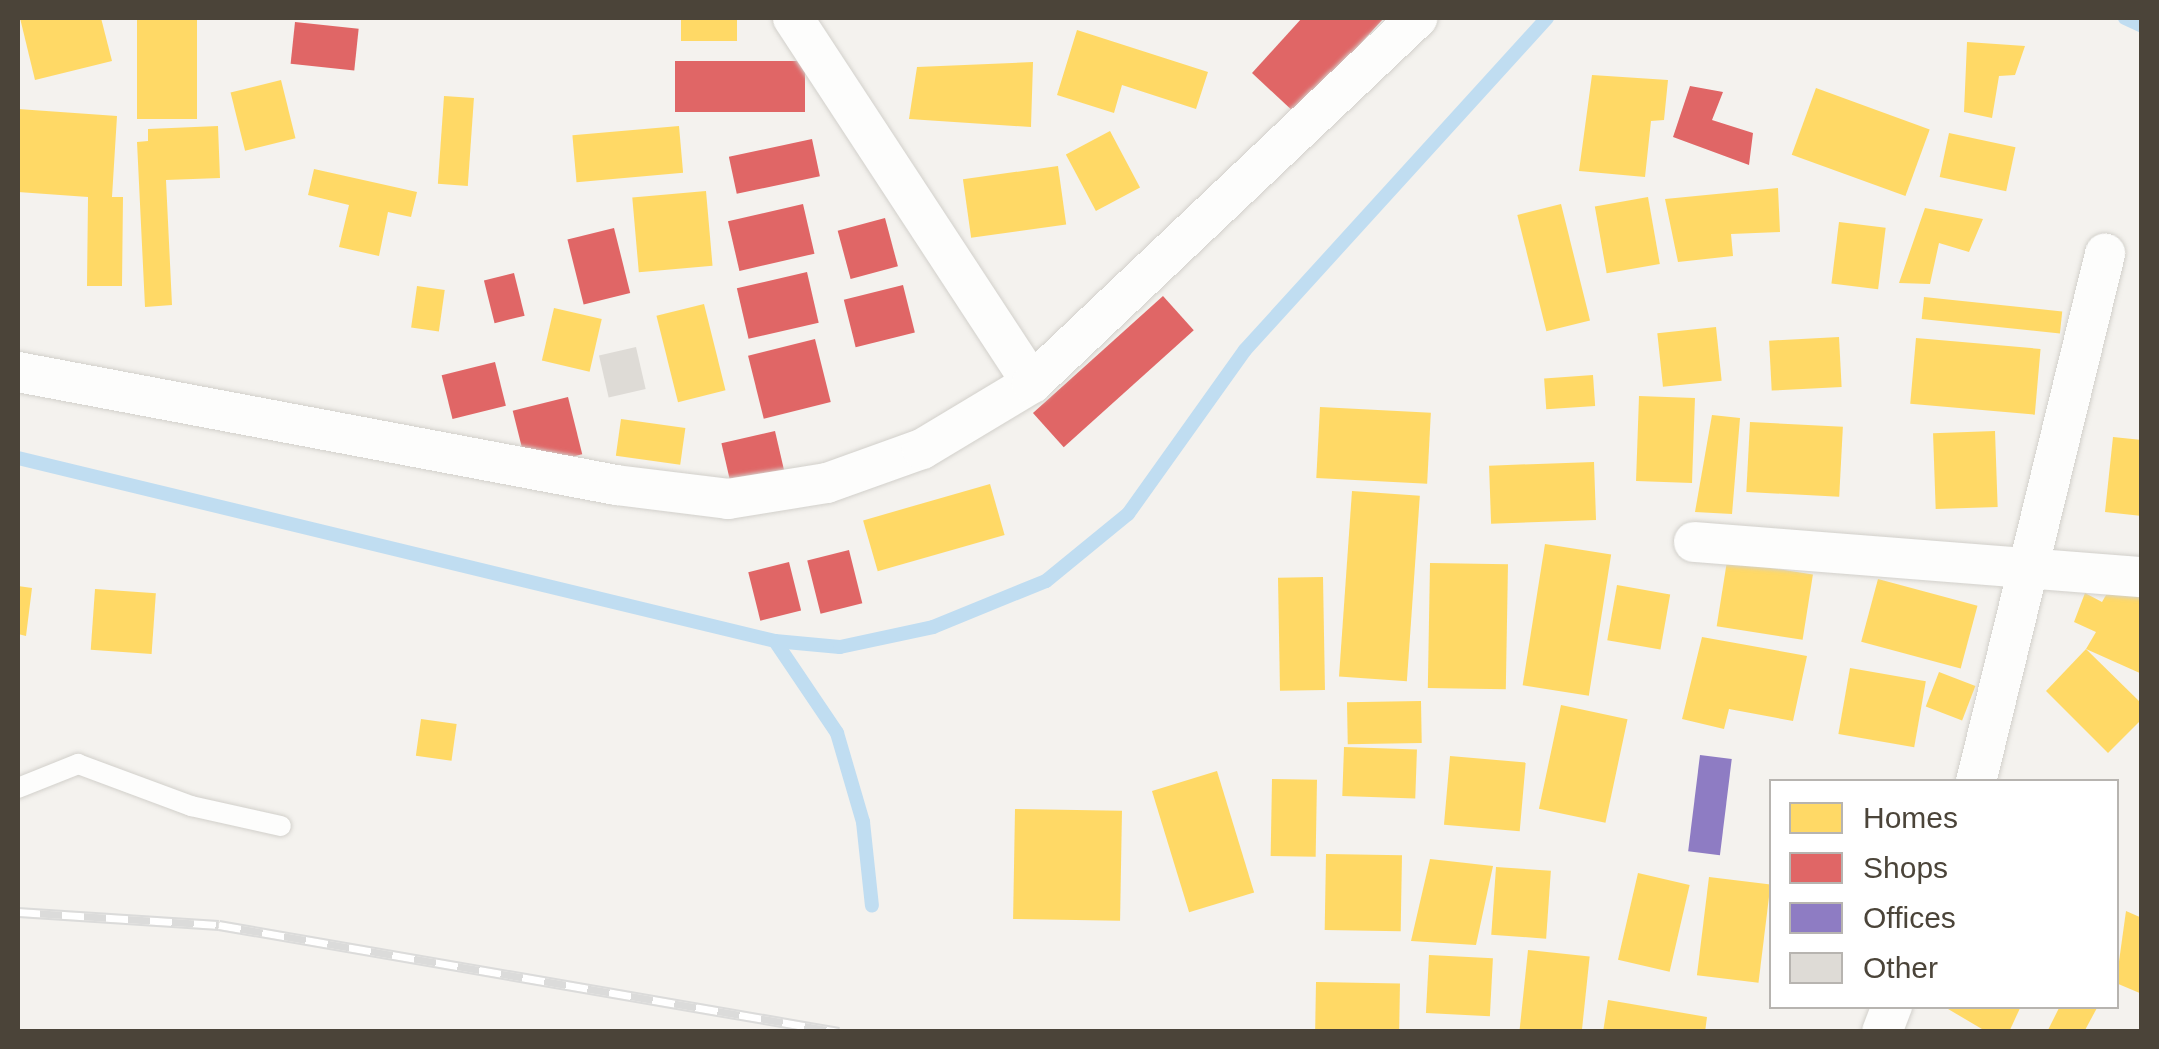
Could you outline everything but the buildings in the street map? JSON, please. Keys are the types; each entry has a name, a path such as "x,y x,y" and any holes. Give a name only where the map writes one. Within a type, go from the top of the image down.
{"street":[{"path":"792,18 1032,383"},
{"path":"18,372 728,499 827,482 922,448 1032,383 1416,18"},
{"path":"1977,779 2034,566 2104,254"},
{"path":"1694,542 2142,577"}],"lane":[{"path":"18,788 78,764 191,806 282,826"}],"waterway":[{"path":"18,458 775,641 840,647 933,627 1046,581 1128,514 1245,350 1547,18"},
{"path":"2125,18 2142,26"},
{"path":"775,641 837,733 863,822 872,906"}],"railway":[{"path":"18,912 219,925 839,1032"}]}
